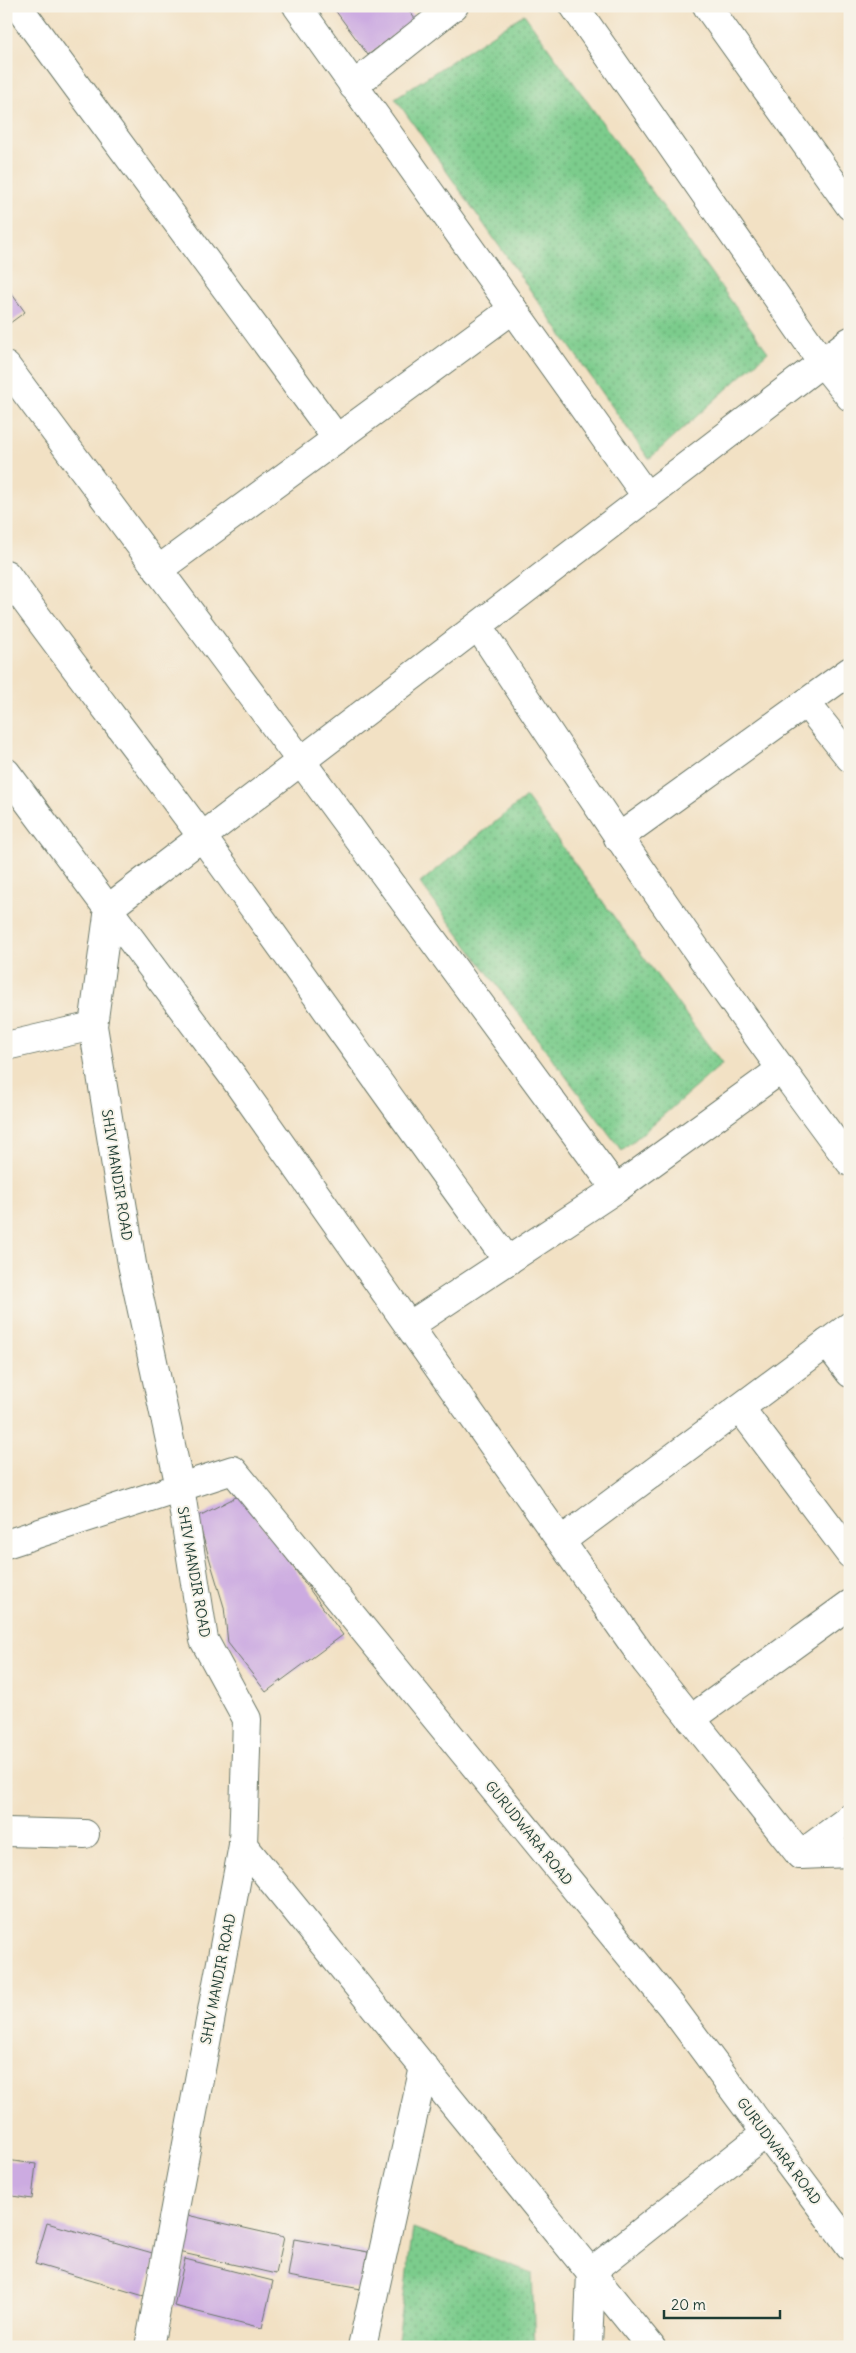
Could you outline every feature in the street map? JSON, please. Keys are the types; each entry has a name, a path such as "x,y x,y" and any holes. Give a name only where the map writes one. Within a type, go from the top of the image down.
{"street":[{"path":"297,6 646,497"},
{"path":"353,86 454,6"},
{"path":"574,6 822,362 850,397"},
{"path":"707,6 850,206"},
{"path":"15,10 337,439"},
{"path":"158,570 513,310"},
{"path":"109,908 850,341"},
{"path":"6,366 301,761 616,1189"},
{"path":"6,574 62,653 202,837 508,1261"},
{"path":"478,626 618,838 780,1070 850,1162"},
{"path":"618,838 850,671"},
{"path":"806,703 850,758"},
{"path":"6,772 18,807 109,908 232,1075 646,1662 800,1855"},
{"name":"SHIV MANDIR ROAD","path":"109,908 93,1026 132,1264 180,1487 204,1640 247,1719 244,1845 149,2347"},
{"path":"6,1046 93,1026"},
{"path":"409,1326 616,1189 780,1070"},
{"path":"561,1541 850,1326"},
{"path":"827,1343 850,1373"},
{"path":"740,1408 850,1554"},
{"name":"GURUDWARA ROAD","path":"180,1487 233,1470 672,2007 850,2246"},
{"path":"6,1544 180,1487"},
{"path":"691,1719 850,1604"},
{"path":"800,1855 850,1818"},
{"path":"6,1832 84,1834"},
{"path":"244,1845 651,2347"},
{"path":"800,1855 850,1853"},
{"path":"362,2347 424,2067"},
{"path":"588,2347 591,2272 766,2133"}],"green space":[{"path":"524,14 768,352 649,459 395,98"},
{"path":"526,797 722,1064 622,1151 420,883"},
{"path":"413,2228 532,2273 535,2347 397,2347"}],"building":[{"path":"332,6 406,6 415,19 368,55"},
{"path":"6,286 25,312 6,326"},
{"path":"240,1495 343,1635 266,1692 228,1643 224,1607 197,1517"},
{"path":"6,2160 36,2164 32,2199 6,2195"},
{"path":"187,2215 284,2237 276,2274 178,2252"},
{"path":"47,2223 156,2254 144,2296 35,2264"},
{"path":"294,2239 368,2252 361,2289 288,2276"},
{"path":"185,2259 273,2281 262,2328 174,2306"}]}
